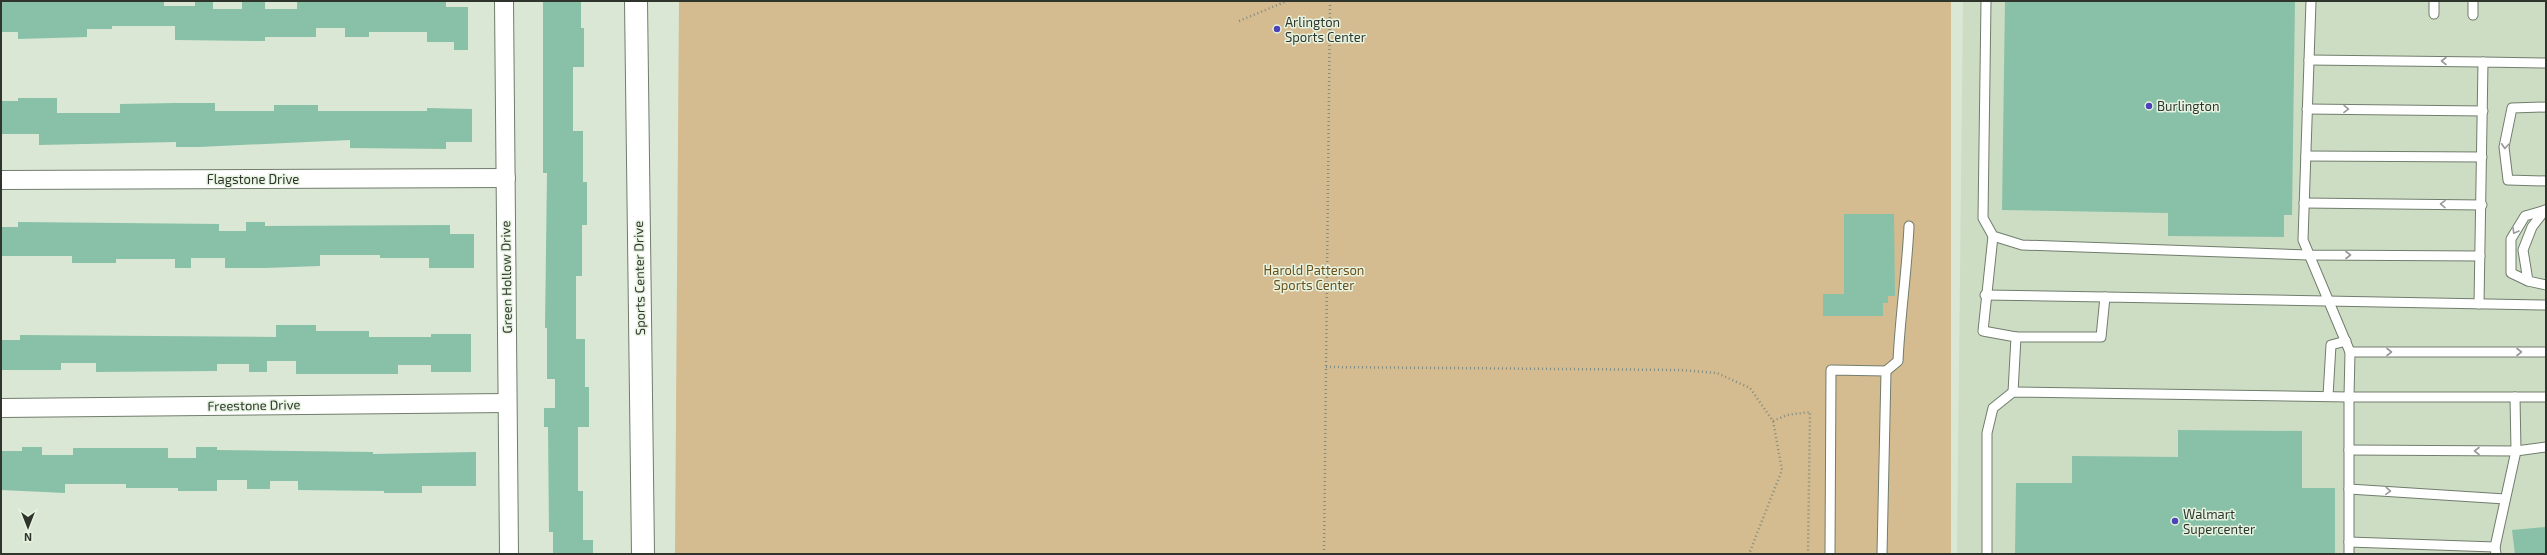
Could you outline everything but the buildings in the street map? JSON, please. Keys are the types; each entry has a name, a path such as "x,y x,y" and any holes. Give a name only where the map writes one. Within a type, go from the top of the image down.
{"street":[{"name":"Green Hollow Drive","path":"504,1 509,554"},
{"name":"Sports Center Drive","path":"636,1 643,554"},
{"name":"Flagstone Drive","path":"1,180 506,178"},
{"name":"Freestone Drive","path":"1,408 508,403"}],"lane":[{"path":"1986,1 1983,218 1993,236 1985,295 1983,331 2016,336 2101,337 2105,297"},
{"path":"2310,1 2303,240 2350,352 2349,554"},
{"path":"2434,1 2434,14"},
{"path":"2473,1 2473,15"},
{"path":"2309,60 2546,63"},
{"path":"2479,304 2482,205 2483,62"},
{"path":"2546,107 2512,108 2504,147 2508,180 2546,181"},
{"path":"2307,109 2483,112"},
{"path":"2306,156 2482,157"},
{"path":"2304,203 2482,205"},
{"path":"2528,281 2523,250 2532,227 2545,210"},
{"path":"2545,210 2525,216 2511,240 2511,273 2528,281 2546,285"},
{"path":"1830,554 1831,370 1886,371 1898,361 1900,320 1907,277 1909,226"},
{"path":"1993,236 2022,245 2310,254 2480,256"},
{"path":"1985,295 2546,305"},
{"path":"2013,392 2016,336"},
{"path":"2328,396 2331,345 2346,341"},
{"path":"2350,352 2546,352"},
{"path":"1882,554 1886,371"},
{"path":"1987,554 1987,433 1993,408 2013,392 2349,397 2546,397"},
{"path":"2349,542 2495,550 2516,451 2515,397"},
{"path":"2349,450 2516,451 2546,447"},
{"path":"2349,489 2505,499"}],"path":[{"path":"1239,21 1286,1"},
{"path":"1324,554 1330,1"},
{"path":"1326,367 1682,370 1717,373 1750,388 1773,421 1782,470 1749,554"},
{"path":"1773,421 1787,415 1810,412 1808,554"}],"shaded area":[{"path":"1963,1 2546,1 2546,554 1957,554"}],"green space":[{"name":"Harold Patterson Sports Center","path":"679,1 1951,1 1951,554 675,554"}],"place":[{"name":"Arlington Sports Center","path":"1277,29"},
{"name":"Burlington","path":"2149,106"},
{"name":"Walmart Supercenter","path":"2175,521"}]}
